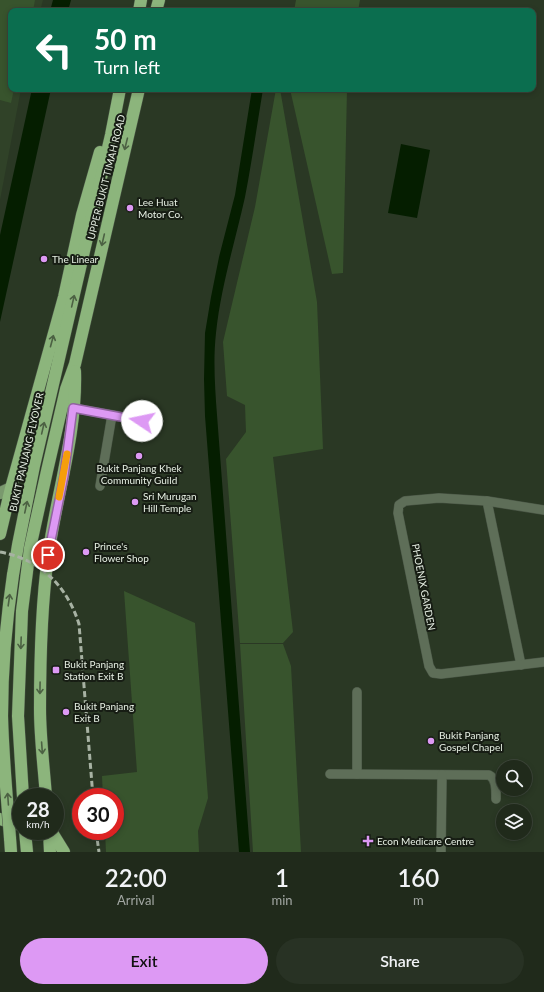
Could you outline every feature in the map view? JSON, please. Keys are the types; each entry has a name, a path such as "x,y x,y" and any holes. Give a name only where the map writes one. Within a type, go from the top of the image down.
{"highway":[{"name":"UPPER BUKIT TIMAH ROAD","path":"111,135 119,92"},
{"name":"UPPER BUKIT TIMAH ROAD","path":"75,364 138,92"},
{"name":"BUKIT PANJANG FLYOVER","path":"11,852 2,716 4,656 8,613 18,546 34,466 111,135"},
{"path":"0,534 5,491 56,327 82,215 99,153 111,135"},
{"path":"45,788 40,713 42,621 48,556 64,476 76,392 75,364"},
{"path":"22,788 18,716 22,611 30,548 66,389 75,364"},
{"path":"0,819 12,823"},
{"path":"26,840 27,852"},
{"path":"50,840 50,852"},
{"path":"56,840 64,852"}],"street":[{"path":"73,408 152,422"},
{"path":"100,486 112,415"},
{"name":"PHOENIX GARDEN","path":"544,510 487,501 439,498 405,501 399,505 398,513 424,645 429,666 433,672 442,674 544,662"},
{"path":"487,501 521,665"},
{"path":"357,692 357,774"},
{"path":"330,774 489,775 492,777 496,789 496,799"},
{"path":"441,852 442,775"}],"shaded area":[{"path":"0,0 43,0 41,8 8,8 8,92 20,92 0,200"},
{"path":"0,0 35,0 34,8 8,8 8,92 13,92 11,103 0,100"},
{"path":"53,0 71,0 69,8 51,8"},
{"path":"296,0 360,0 359,8 295,8"},
{"path":"31,92 50,92 0,322 0,235"},
{"path":"252,92 263,92 245,197 221,298 215,353 216,405 250,852 239,852 205,416 204,379 205,333 211,297 219,257 235,195"},
{"path":"275,92 281,92 317,302 323,449 273,457 293,632 283,643 240,643 226,459 246,432 245,405 227,396 223,342 255,207"},
{"path":"291,92 347,92 343,273 332,274"},
{"path":"401,144 430,150 417,218 388,213"},
{"path":"124,591 195,623 208,798 198,831 199,852 106,852 105,840 124,840 124,788 103,788 102,776 137,772"},
{"path":"240,644 283,644 291,666 301,852 253,852"}],"railway":[{"path":"0,552 28,561 50,576 59,586 74,610 79,624 92,788"},
{"path":"97,840 99,852"}],"slow traffic":[{"path":"59,497 67,454"}],"place":[{"name":"Lee Huat Motor Co.","path":"130,208"},
{"name":"The Linear","path":"44,259"},
{"name":"Bukit Panjang Khek Community Guild","path":"139,456"},
{"name":"Sri Murugan Hill Temple","path":"135,502"},
{"name":"Prince's Flower Shop","path":"86,552"},
{"name":"Bukit Panjang Station Exit B","path":"56,670"},
{"name":"Bukit Panjang Exit B","path":"66,712"},
{"name":"Bukit Panjang Gospel Chapel","path":"431,741"},
{"name":"Econ Medicare Centre","path":"368,841"}],"route":[{"path":"48,555 64,476 73,408 142,421"}]}
